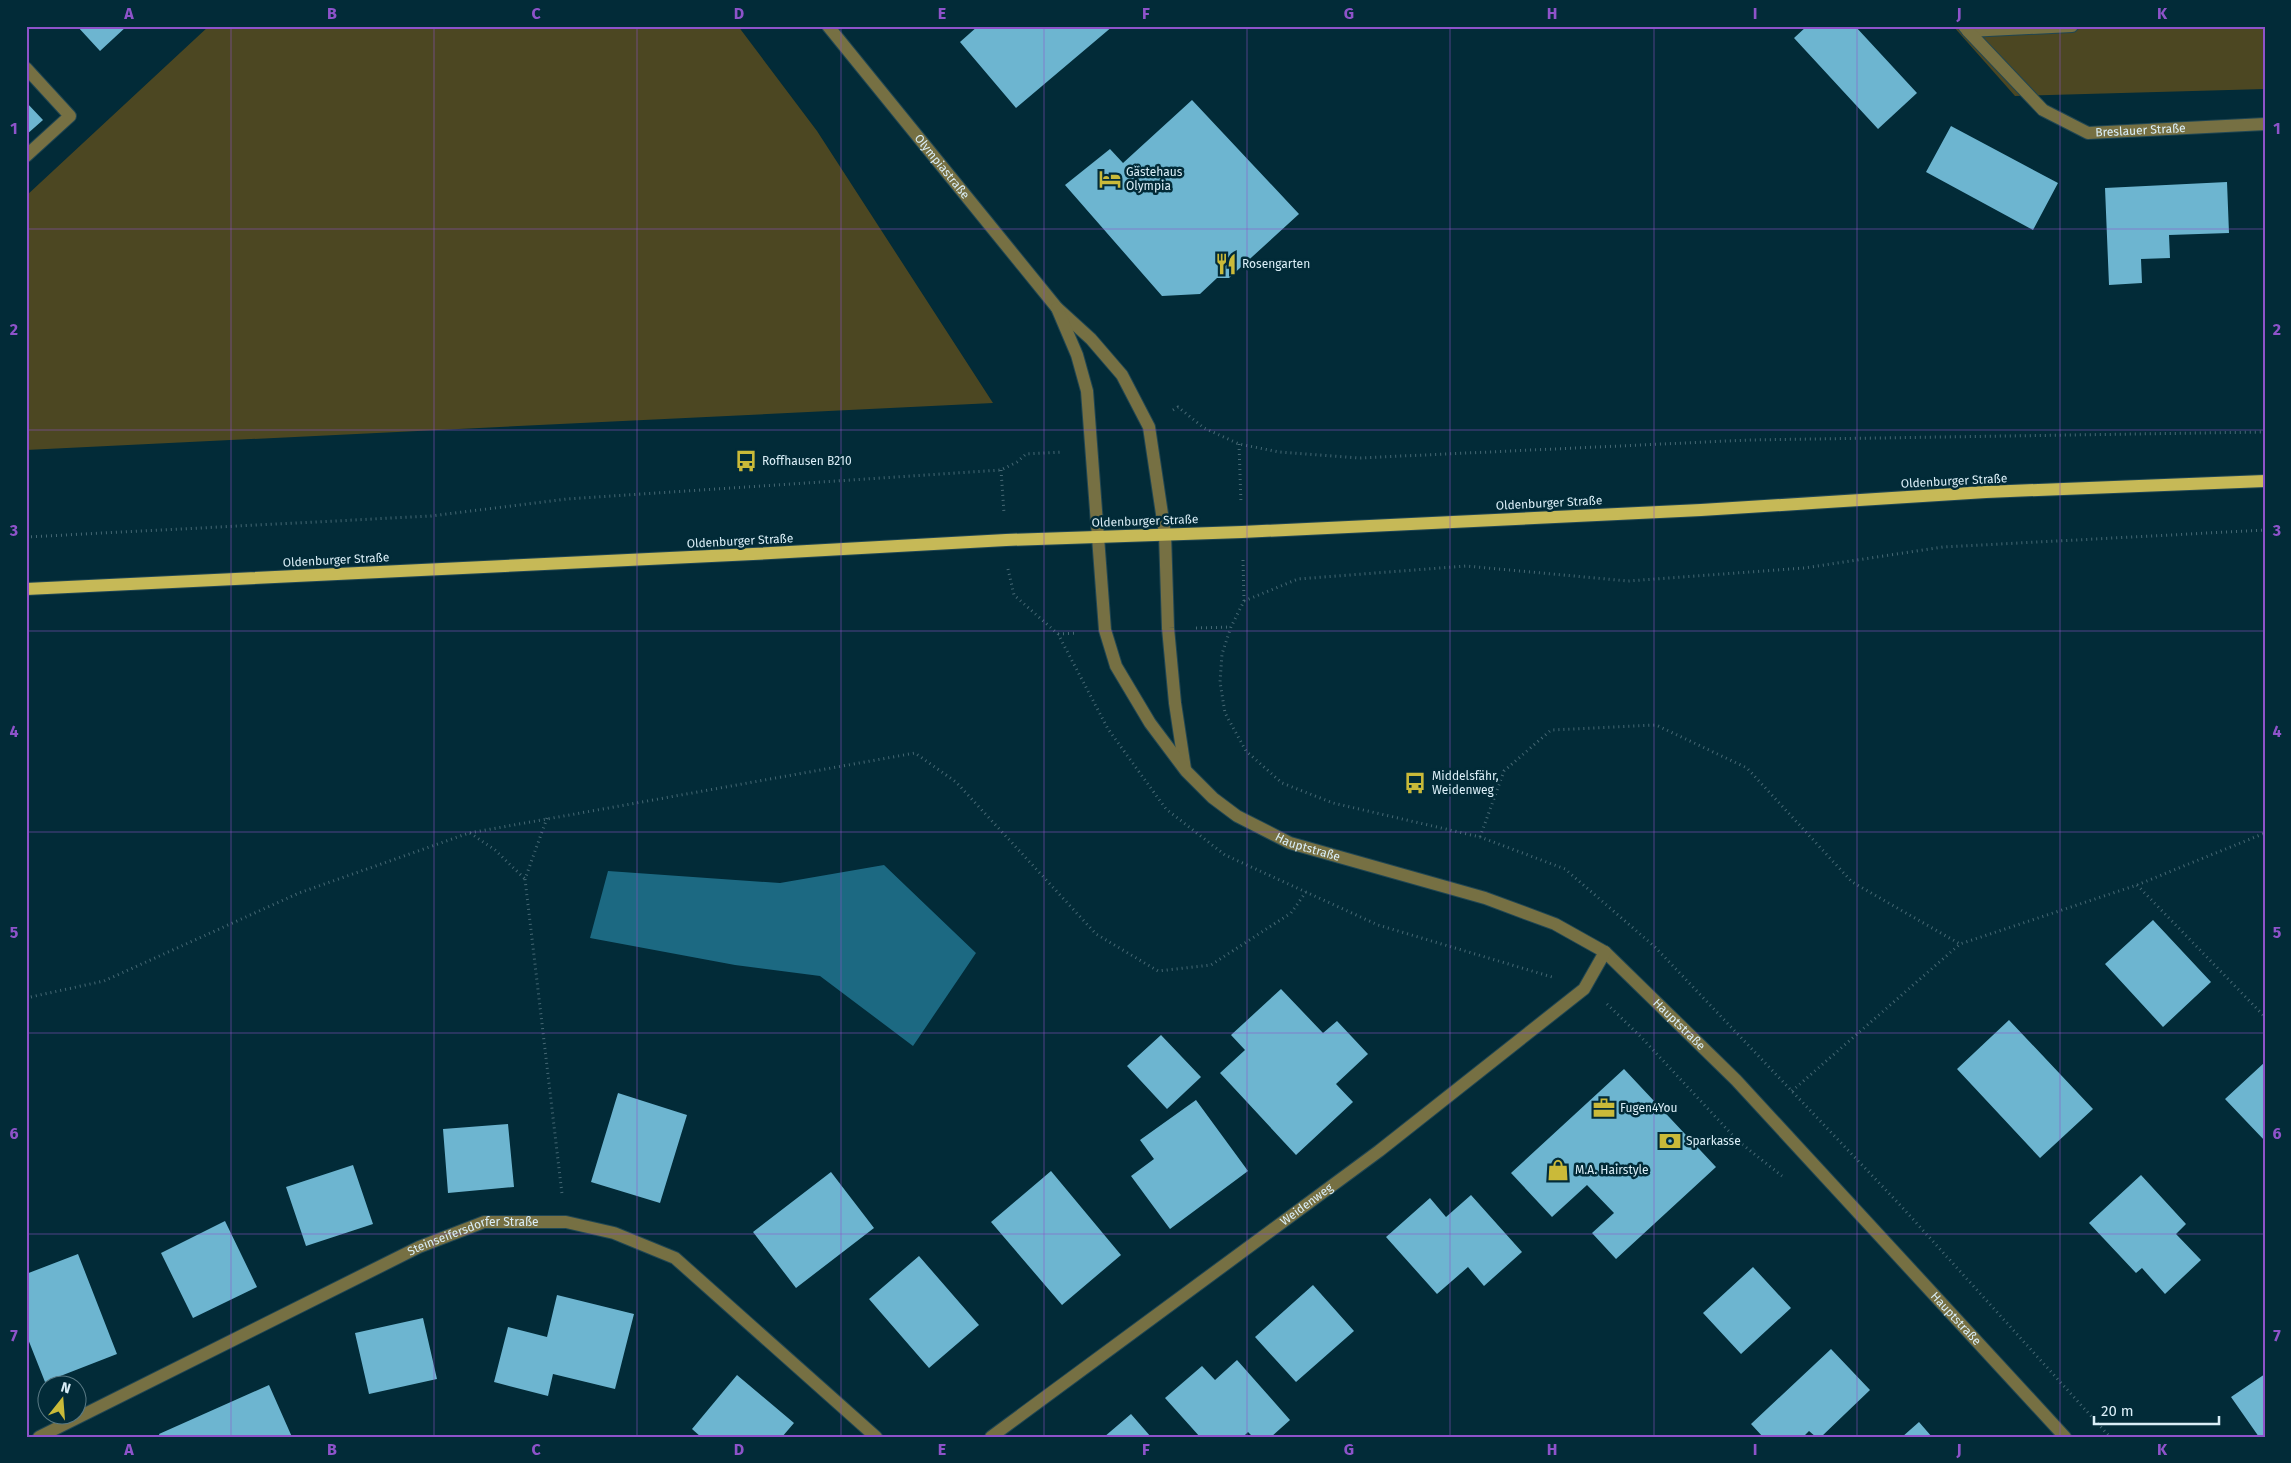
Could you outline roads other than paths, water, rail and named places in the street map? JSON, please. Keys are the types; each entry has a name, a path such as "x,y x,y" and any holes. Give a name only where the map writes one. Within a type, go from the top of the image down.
{"main road":[{"name":"Oldenburger Straße","path":"26,588 1098,536 1242,532 1700,510 1986,492 2265,481"}],"street":[{"name":"Olympiastraße","path":"828,26 1057,308 1090,339 1122,375 1149,427 1165,534"},
{"name":"Breslauer Straße","path":"1966,28 2072,26"},
{"name":"Breslauer Straße","path":"1966,28 2043,110 2088,133 2265,124"},
{"path":"26,68 70,116 26,156"},
{"name":"Olympiastraße","path":"1057,308 1077,355 1087,391 1098,536"},
{"path":"1165,534 1168,628 1175,703 1186,772"},
{"name":"Hauptstraße","path":"1098,536 1105,630 1116,666 1150,723 1186,772 1213,798 1237,816 1290,843 1485,898 1555,924 1605,952 1736,1080 2065,1437"},
{"name":"Weidenweg","path":"990,1437 1379,1151 1584,989 1605,952"},
{"name":"Steinseifersdorfer Straße","path":"39,1437 419,1247 484,1222 566,1222 614,1233 675,1258 876,1437"}],"water":[{"path":"884,865 976,953 913,1046 820,976 735,965 590,938 608,871 780,883"}],"place":[{"name":"Gästehaus Olympia","path":"1110,179"},
{"name":"Rosengarten","path":"1226,264"},
{"name":"Roffhausen B210","path":"746,461"},
{"name":"Middelsfähr, Weidenweg","path":"1415,783"},
{"name":"Fugen4You","path":"1604,1108"},
{"name":"Sparkasse","path":"1670,1141"},
{"name":"M.A. Hairstyle","path":"1558,1170"}]}
